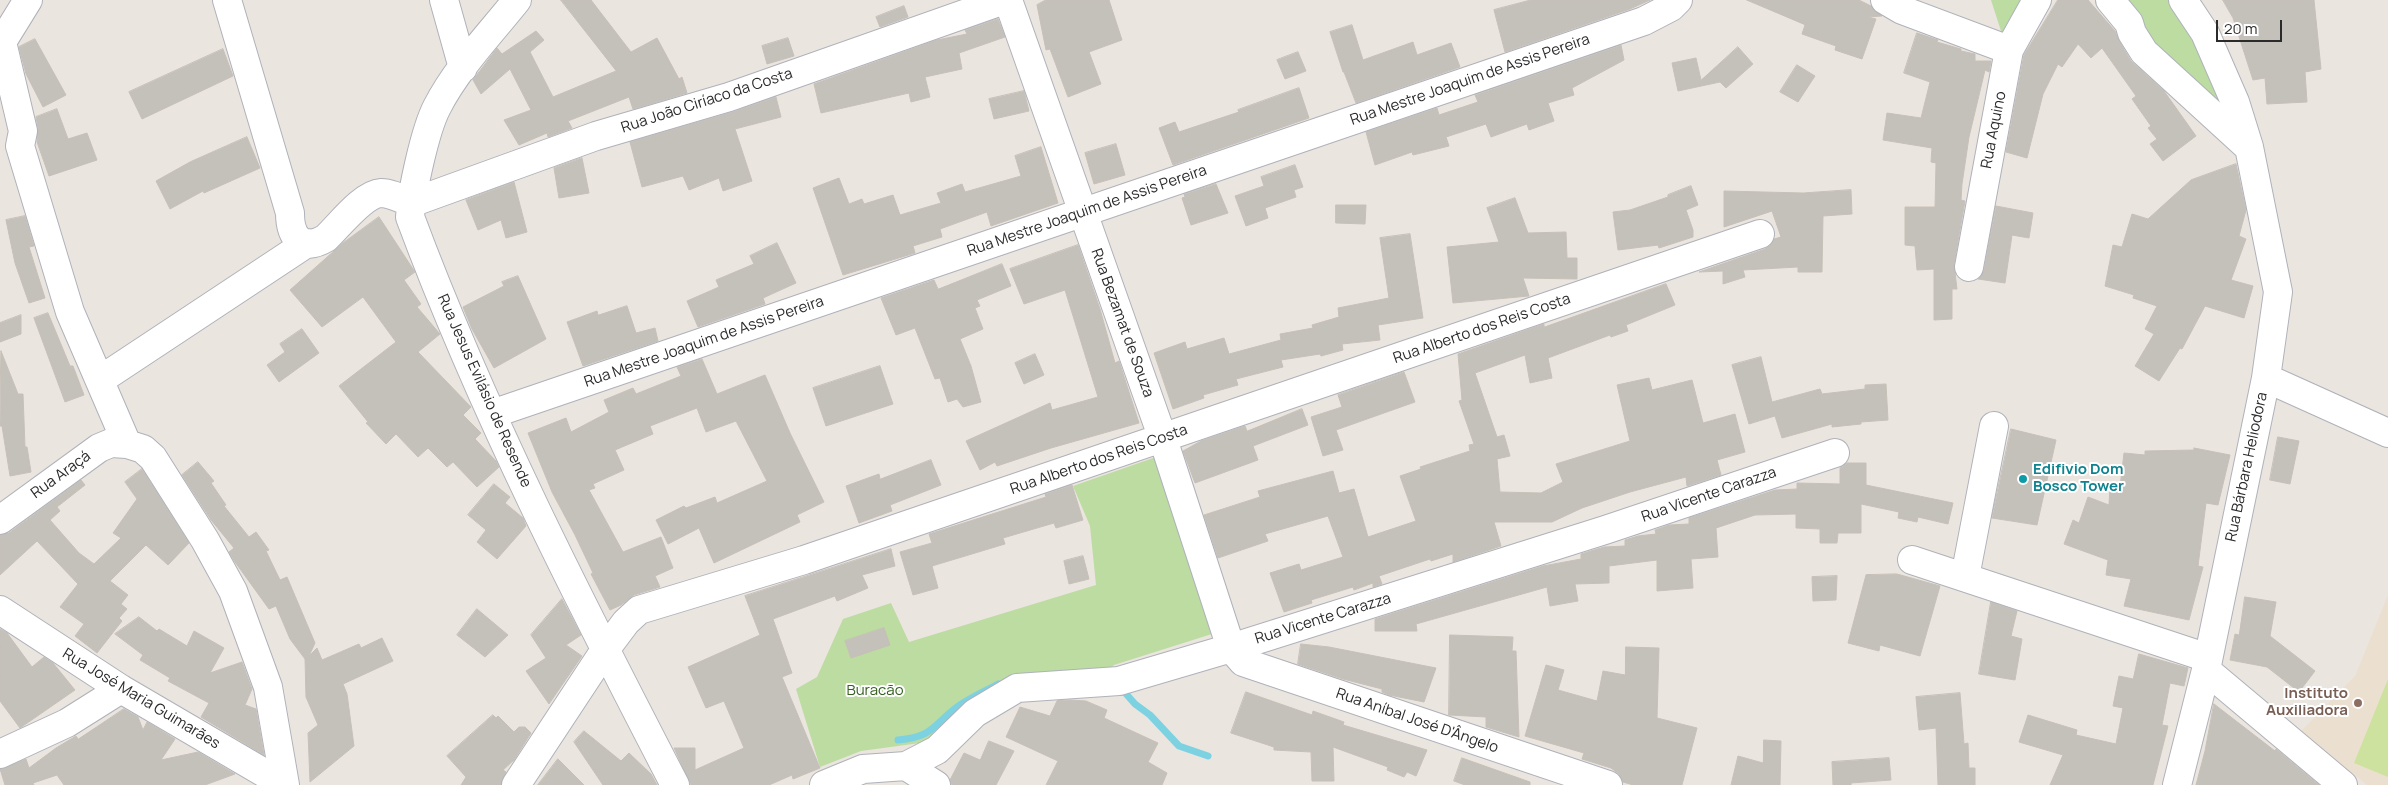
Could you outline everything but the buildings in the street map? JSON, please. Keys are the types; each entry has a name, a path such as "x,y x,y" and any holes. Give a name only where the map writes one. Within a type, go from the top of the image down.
{"street":[{"path":"28,0 2,42 23,131 20,146 70,312 127,444 143,449 153,458 205,540 233,591 268,686 285,785"},
{"path":"227,0 290,213 290,228 294,236 307,243"},
{"path":"444,0 462,68"},
{"name":"Rua Jesus Evilásio de Resende","path":"517,0 462,68 436,108 411,203 410,218 492,414 605,650 675,785"},
{"name":"Rua João Ciríaco da Costa","path":"411,203 596,136 729,97 1004,0"},
{"name":"Rua Bezamat de Souza","path":"1008,0 1163,439 1231,648"},
{"name":"Rua Mestre Joaquim de Assis Pereira","path":"492,414 1644,21 1671,7 1678,0"},
{"name":"Rua Aquino","path":"1969,267 2009,50 2037,0"},
{"path":"2110,0 2129,23 2132,34 2144,52 2249,147"},
{"name":"Rua Bárbara Heliodora","path":"2178,785 2207,664 2266,378 2278,292 2249,147 2235,102 2205,33 2183,0"},
{"path":"1900,3 2009,50"},
{"path":"100,380 307,243 320,242 326,238 365,200 374,194 386,194 411,203"},
{"name":"Rua Alberto dos Reis Costa","path":"516,785 605,650 626,622 639,610 804,560 1760,234"},
{"path":"2266,378 2388,433"},
{"path":"1965,577 1994,426"},
{"name":"Rua Araçá","path":"0,520 99,448 112,443 127,444"},
{"name":"Rua Vicente Carazza","path":"824,785 863,769 906,766 937,750 976,713 1017,688 1118,681 1231,648 1605,530 1835,453"},
{"path":"1912,560 1965,577 2207,664 2343,785"},
{"name":"Rua José Maria Guimarães","path":"0,610 121,689 285,785"},
{"name":"Rua Aníbal José D'Ângelo","path":"1231,648 1243,662 1608,785"},
{"path":"0,754 67,723 121,689"},
{"path":"906,766 936,785"}],"shaded area":[{"name":"Instituto Auxiliadora","path":"2388,595 2388,785 2367,785 2301,731 2355,676"}],"green space":[{"path":"1991,0 2021,0 2002,34"},
{"path":"2118,0 2176,0 2230,108 2207,110"},
{"name":"Buracão","path":"1156,457 1215,633 1114,665 1106,672 1019,681 935,741 861,751 820,767 796,689 817,677 843,619 891,603 909,642 1096,585 1090,526 1073,486"},
{"path":"2388,679 2388,777 2354,763"}],"waterway":[{"path":"898,740 918,736 931,730 962,704 998,684"},
{"path":"1120,687 1179,746 1208,756"}],"place":[{"name":"Edifivio Dom Bosco Tower","path":"2023,479"},
{"name":"Instituto Auxiliadora","path":"2358,703"}]}
